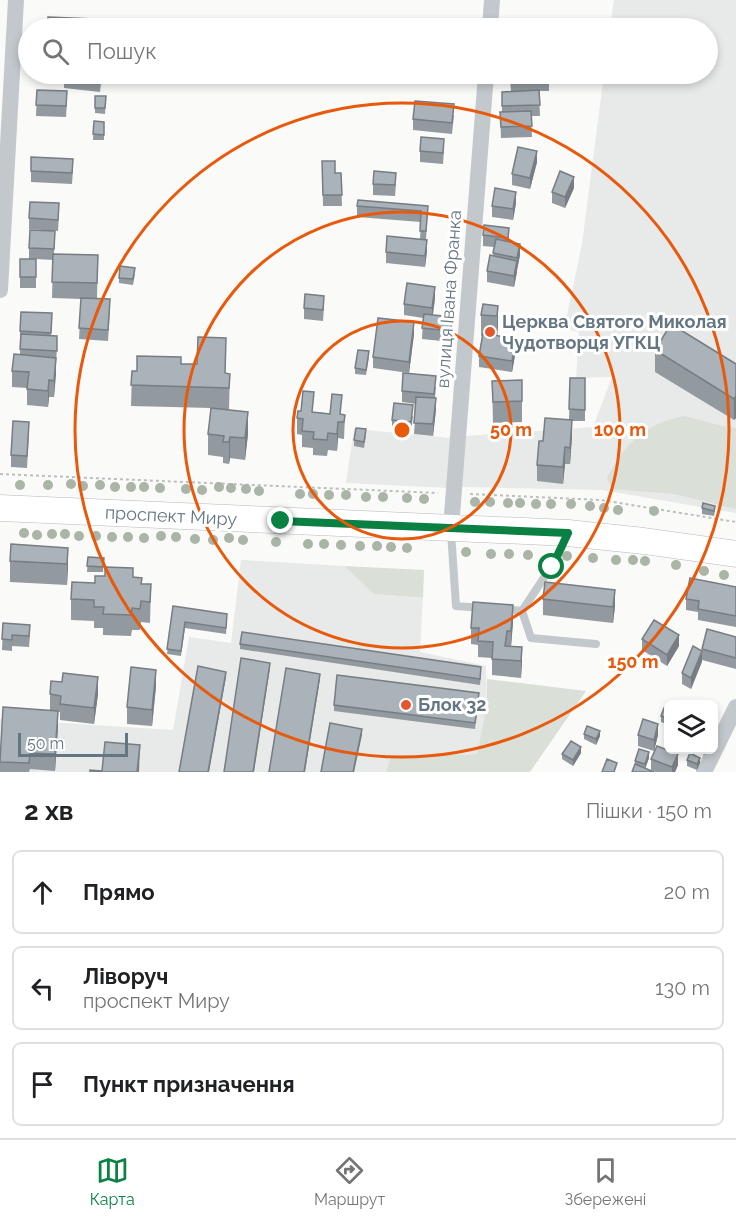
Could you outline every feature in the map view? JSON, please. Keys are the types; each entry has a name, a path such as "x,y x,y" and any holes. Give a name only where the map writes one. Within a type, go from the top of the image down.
{"main road":[{"name":"проспект Миру","path":"0,508 568,533 736,554"}],"street":[{"path":"0,290 16,0"},
{"path":"491,18 492,0"},
{"name":"вулиця Івана Франка","path":"451,528 485,84"},
{"path":"704,772 736,707"}],"lane":[{"path":"451,528 456,606 489,608"},
{"path":"522,611 552,567 568,533"},
{"path":"500,609 522,611"},
{"path":"522,611 531,639 596,644"}],"path":[{"path":"0,474 601,500 736,522"}],"shaded area":[{"path":"614,0 736,0 736,513 602,490 461,487 465,436 593,427 612,377 576,378 579,332 564,329 582,244 603,84 718,84 718,18 611,18"},
{"path":"685,416 736,428 736,509 674,494 612,489 607,478 629,445 658,424"},
{"path":"354,429 452,438 448,488 346,483"},
{"path":"241,560 344,566 374,594 423,598 420,652 486,666 487,706 478,754 391,757 386,772 0,772 0,719 173,730 189,637 231,643"},
{"path":"344,566 424,570 423,598 374,594"},
{"path":"487,679 586,691 530,772 386,772 391,757 477,754 487,706"}],"building":[{"path":"37,90 67,91 66,106 36,105"},
{"path":"539,90 540,105 502,106 502,92"},
{"path":"95,96 106,96 105,108 95,108"},
{"path":"415,101 454,104 452,123 413,119"},
{"path":"531,111 532,126 501,127 500,112"},
{"path":"94,121 104,122 104,135 93,134"},
{"path":"421,137 444,139 443,153 420,151"},
{"path":"518,147 537,151 530,178 512,174"},
{"path":"31,157 73,159 72,173 31,171"},
{"path":"322,161 335,161 335,173 341,173 342,195 323,195"},
{"path":"374,171 396,173 395,185 373,184"},
{"path":"560,171 574,177 565,197 552,192"},
{"path":"495,188 516,192 513,209 492,206"},
{"path":"358,200 428,206 426,231 420,231 421,211 357,206"},
{"path":"30,202 59,203 58,220 29,218"},
{"path":"484,225 509,228 508,238 483,235"},
{"path":"30,230 55,231 54,249 29,248"},
{"path":"387,236 427,240 425,256 386,252"},
{"path":"496,239 520,244 517,258 493,253"},
{"path":"53,254 98,255 97,283 52,282"},
{"path":"490,255 517,261 514,276 487,271"},
{"path":"20,259 36,259 36,277 20,277"},
{"path":"120,266 135,268 133,279 119,278"},
{"path":"407,283 435,287 432,308 404,304"},
{"path":"305,294 324,296 323,310 304,308"},
{"path":"81,298 110,299 108,330 79,328"},
{"path":"483,304 498,306 497,316 481,315"},
{"path":"21,312 52,313 51,333 20,331"},
{"path":"424,314 452,317 451,331 422,328"},
{"path":"378,318 414,322 409,362 373,357"},
{"path":"671,324 736,364 736,396 734,399 655,350"},
{"path":"483,333 516,339 512,361 479,356"},
{"path":"21,334 57,336 57,351 20,349"},
{"path":"198,337 226,338 225,373 230,374 229,388 131,385 132,371 137,371 137,356 181,357 181,364 197,364"},
{"path":"358,350 369,351 366,370 355,368"},
{"path":"14,354 56,358 54,381 49,380 48,391 27,389 29,372 12,371"},
{"path":"403,373 436,376 434,394 402,391"},
{"path":"570,378 585,378 585,410 569,409"},
{"path":"522,380 522,401 493,402 492,381"},
{"path":"303,391 314,392 312,412 330,414 332,394 342,395 340,414 345,415 344,422 338,422 337,434 328,433 327,440 313,439 314,432 302,431 303,419 297,418 298,411 301,411"},
{"path":"416,397 436,398 433,424 414,423"},
{"path":"394,403 413,405 411,422 392,420"},
{"path":"211,408 248,412 245,438 230,437 229,442 223,442 224,436 208,434"},
{"path":"545,418 572,420 570,448 565,447 563,467 537,465 539,441 543,441"},
{"path":"13,421 29,422 27,456 11,455"},
{"path":"356,428 366,429 364,442 354,440"},
{"path":"703,503 715,506 714,511 702,508"},
{"path":"11,544 68,548 67,564 10,561"},
{"path":"88,557 104,558 103,567 87,566"},
{"path":"105,567 133,568 133,577 142,578 141,584 151,584 150,602 141,601 140,609 132,608 131,615 103,614 104,607 94,607 94,600 71,599 72,582 95,583 95,576 105,576"},
{"path":"690,578 736,587 736,616 698,609 699,601 686,599"},
{"path":"545,582 615,590 613,607 543,599"},
{"path":"473,602 513,605 511,631 507,631 505,646 522,647 521,661 492,659 493,642 478,641 479,628 471,628"},
{"path":"173,606 227,614 226,628 185,622 181,651 167,649"},
{"path":"654,620 679,635 667,655 642,639"},
{"path":"3,623 30,625 29,636 12,635 12,640 2,639"},
{"path":"707,629 736,637 736,658 702,649"},
{"path":"242,632 481,667 480,679 240,644"},
{"path":"693,646 702,651 691,678 682,673"},
{"path":"241,658 270,663 253,772 224,772"},
{"path":"198,666 226,672 208,772 179,772"},
{"path":"131,667 156,670 152,710 127,707"},
{"path":"286,668 320,674 304,772 269,772"},
{"path":"63,673 98,677 94,708 60,704 61,696 50,694 51,681 62,682"},
{"name":"Блок 32","path":"337,675 479,693 475,723 334,705"},
{"path":"3,707 58,711 55,754 30,753 29,763 0,762"},
{"path":"643,719 658,724 654,740 638,735"},
{"path":"330,723 362,729 353,772 321,772"},
{"path":"587,726 600,731 596,739 584,734"},
{"path":"571,741 581,747 573,760 562,754"},
{"path":"105,742 140,745 137,772 90,772 90,770 102,771"},
{"path":"657,746 664,749 664,754 678,754 672,767 651,759"},
{"path":"639,749 649,752 645,764 635,761"},
{"path":"690,754 700,758 697,764 687,760"},
{"path":"607,759 617,763 614,772 602,772"},
{"path":"635,764 654,772 632,772"}],"place":[{"name":"Церква Святого Миколая Чудотворця УГКЦ","path":"490,332"},
{"name":"Блок 32","path":"406,705"}],"route":[{"path":"281,521 568,533 552,567"}]}
